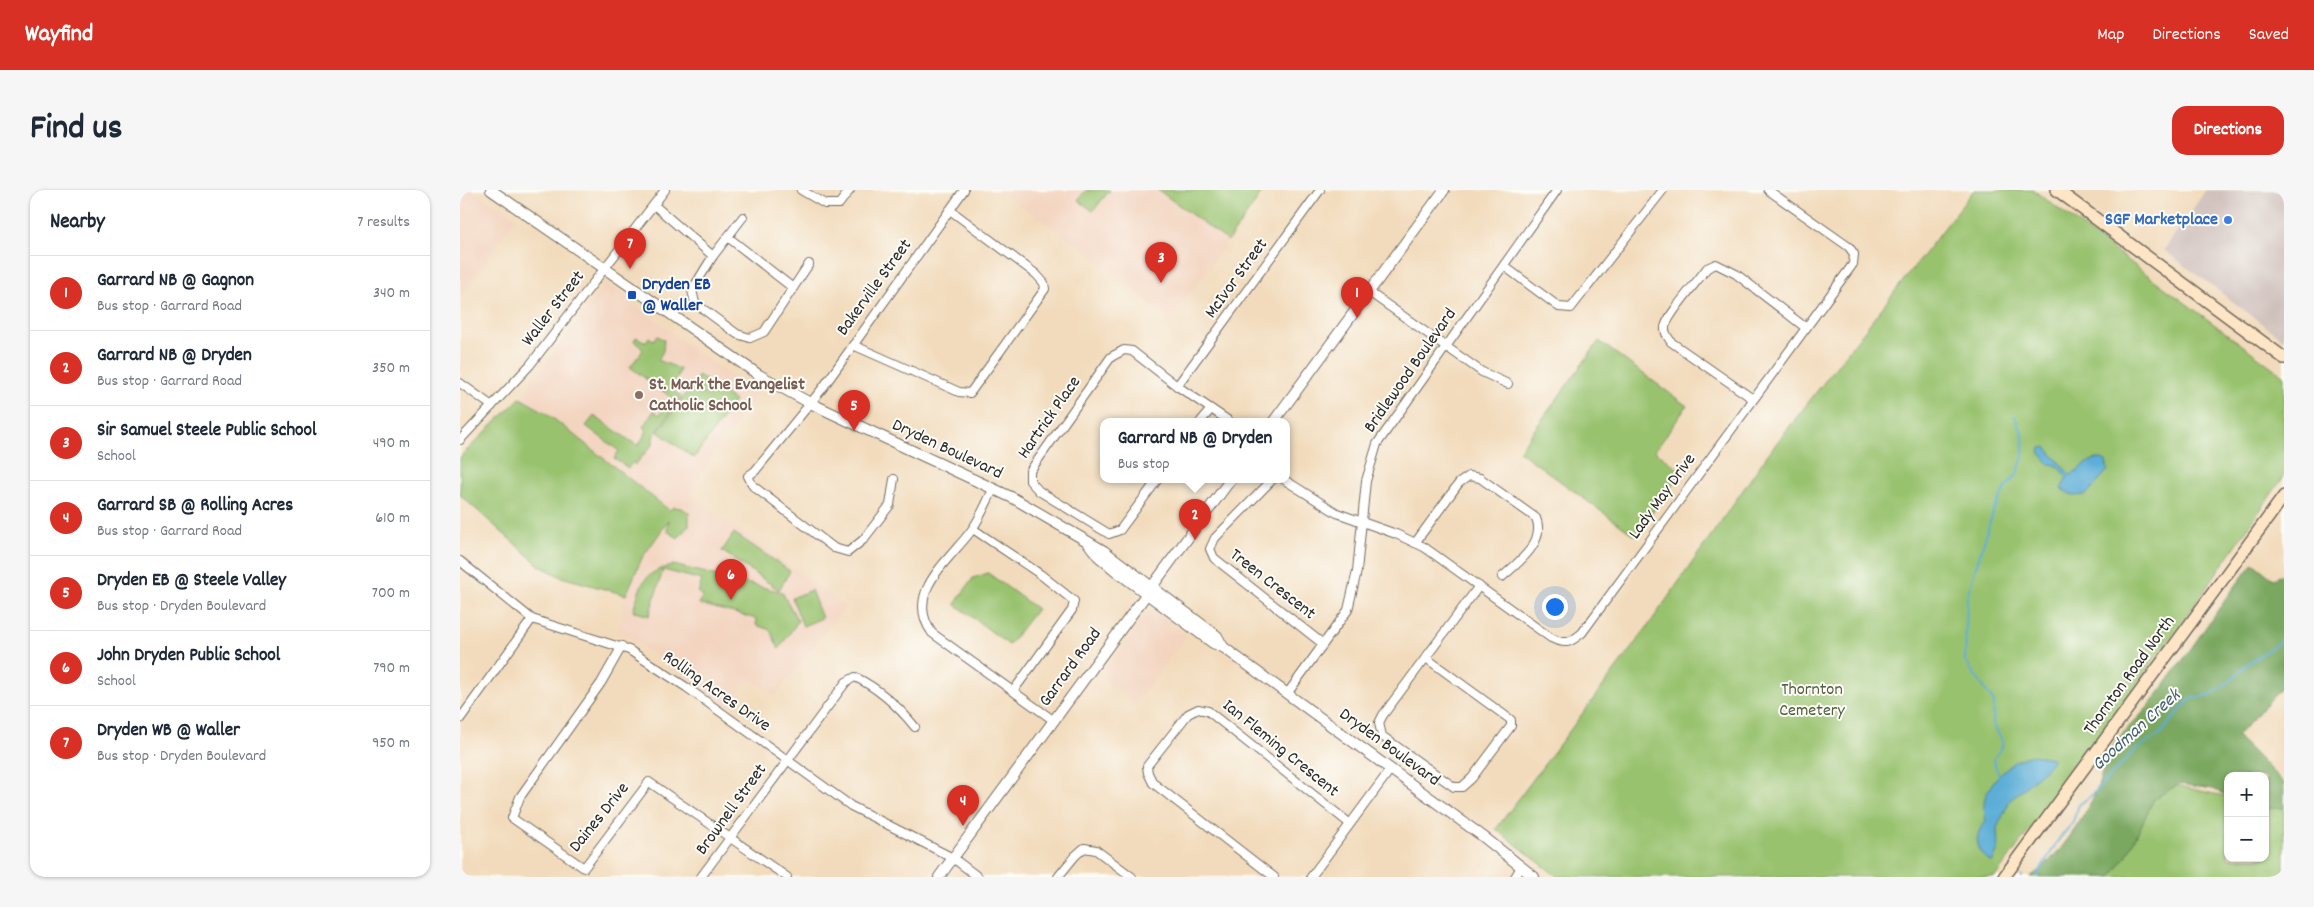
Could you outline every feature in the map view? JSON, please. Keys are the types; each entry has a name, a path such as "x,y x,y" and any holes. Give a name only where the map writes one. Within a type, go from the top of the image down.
{"main road":[{"path":"2057,190 2284,358"},
{"name":"Thornton Road North","path":"2004,877 2284,496"}],"street":[{"name":"Dryden Boulevard","path":"491,190 759,375 810,403 1013,498 1088,543 1098,556 1217,636 1223,647 1485,838 1534,877"},
{"name":"Waller Street","path":"460,440 530,364 665,190"},
{"path":"801,190 825,204 839,204 850,190"},
{"name":"Bakerville Street","path":"894,479 890,505 863,540 848,552 834,548 754,486 748,476 755,471 810,403 964,190"},
{"name":"McIvor Street","path":"1177,386 1320,190"},
{"path":"1276,418 1444,190"},
{"name":"Bridlewood Boulevard","path":"1287,694 1348,610 1357,571 1366,481 1377,444 1557,190"},
{"path":"1504,266 1558,307 1571,308 1663,190"},
{"name":"Lady May Drive","path":"1362,523 1415,543 1446,561 1552,638 1562,644 1571,643 1582,633 1852,264 1854,254 1849,247 1768,190"},
{"path":"654,205 713,256"},
{"path":"853,345 959,392 970,393 1045,289 1044,282 1036,274 950,210"},
{"path":"743,217 729,238 713,256 692,290 695,303 737,334 750,338 764,332 809,264"},
{"path":"729,238 793,288"},
{"path":"1753,399 1671,342 1665,334 1665,327 1670,317 1708,268 1716,264 1736,274 1806,328"},
{"path":"1369,292 1482,372 1508,384"},
{"name":"Hartrick Place","path":"1155,483 1120,530 1109,534 1039,491 1030,481 1030,471 1111,357 1124,350 1132,351 1177,386 1225,418"},
{"path":"460,383 492,406"},
{"path":"1204,418 1211,409"},
{"path":"1415,543 1459,483 1469,476 1480,478 1536,518 1540,528 1539,536 1521,561 1502,577"},
{"name":"Garrard Road","path":"939,877 1228,483"},
{"name":"Treen Crescent","path":"1268,483 1215,538 1210,549 1211,555 1222,566 1251,586 1324,644"},
{"path":"1289,483 1337,513 1362,523"},
{"path":"993,490 973,529 924,590 922,610 925,623 932,633 1014,690 1053,720"},
{"path":"973,529 1040,574 1074,601 1072,610 1014,690"},
{"name":"Rolling Acres Drive","path":"460,561 532,619 622,646 686,688 851,806 953,858 978,877"},
{"path":"1426,658 1511,720 1511,726 1472,778 1462,787 1454,786 1427,769 1382,736 1379,729 1384,715 1479,586"},
{"path":"460,719 532,619"},
{"name":"Daines Drive","path":"622,646 601,683 520,797 512,818 584,868 648,782 729,839"},
{"name":"Brownell Street","path":"701,877 846,682 856,677 870,684 900,708 915,727"},
{"name":"Ian Fleming Crescent","path":"1274,877 1153,782 1148,773 1147,766 1188,714 1198,709 1208,711 1349,823"},
{"path":"1311,877 1349,823 1390,770"},
{"path":"729,839 787,877"},
{"path":"1058,877 1084,848 1096,850 1132,877"},
{"path":"1515,877 1521,867"}],"shaded area":[{"path":"460,190 472,190 516,218 460,297"},
{"path":"998,190 1158,190 1228,241 1170,320 1081,247"},
{"path":"2206,190 2284,190 2284,340 2164,250"},
{"path":"606,283 720,369 758,392 688,493 845,606 775,696 749,678 728,708 618,629 626,595 642,558 673,514 520,398"},
{"path":"1152,609 1187,636 1135,703 1100,675"}],"green space":[{"path":"1086,190 1110,190 1093,211 1078,200"},
{"path":"1158,190 1264,190 1228,241"},
{"name":"Thornton Cemetery","path":"1974,190 2033,190 2284,376 2284,476 2195,604 1995,877 1558,877 1496,829 1648,626 1768,454"},
{"path":"658,336 664,340 663,351 658,360 680,369 673,390 681,397 653,437 653,444 635,465 633,462 628,468 614,458 619,451 586,426 594,416 638,446 647,431 643,427 654,411 659,415 672,398 630,367 643,350 634,341 636,337 646,342 649,337 653,340"},
{"path":"1599,341 1687,406 1655,451 1682,472 1635,536 1519,451"},
{"path":"699,375 735,401 694,458 658,432"},
{"path":"520,398 545,412 669,510 674,507 682,508 689,513 689,525 678,538 667,531 669,520 642,558 626,595 561,577 540,566 460,495 460,457"},
{"path":"734,533 790,571 779,590 722,551"},
{"path":"2253,563 2273,579 2284,574 2284,685 2237,736 2284,783 2284,808 2269,809 2269,772 2224,772 2224,794 2213,789 2179,784 2154,799 2127,855 2111,877 2030,877 2050,861 2067,840 2083,817 2095,794 2110,750 2152,702"},
{"path":"674,565 782,592 798,621 779,649 770,630 756,625 757,619 699,604 703,596 698,593 702,580 663,570 649,616 633,611 641,586 649,575"},
{"path":"988,573 1037,609 1009,645 955,604 973,578"},
{"path":"811,590 822,618 803,626 792,598"},
{"path":"2165,783 2224,796 2224,862 2269,862 2269,804 2284,806 2284,877 2095,877"}],"water":[{"path":"2046,447 2070,475 2092,460 2097,459 2106,461 2108,470 2086,495 2074,496 2061,489 2067,477 2056,465 2049,464 2039,452 2041,448"},
{"path":"2034,755 2053,758 2048,767 2010,800 1997,828 1998,849 1992,863 1980,849 1977,838 1981,827 1986,822 1984,805 1986,795 1999,775 2012,764 2019,759"}],"waterway":[{"path":"1999,775 1993,760 2001,749 2003,742 1993,724 1994,702 1965,661 1967,597 1994,509 2006,487 2017,474 2023,457 2023,435 2015,416"},
{"name":"Goodman Creek","path":"2036,877 2059,839 2072,824 2079,805 2092,795 2134,751 2160,734 2190,699 2212,694 2231,680 2246,665 2278,643 2284,635"}],"place":[{"name":"SGF Marketplace","path":"2228,220"},
{"name":"Dryden WB @ Waller","path":"630,269"},
{"name":"Sir Samuel Steele Public School","path":"1161,283"},
{"name":"Dryden EB @ Waller","path":"632,295"},
{"name":"Garrard NB @ Gagnon","path":"1357,318"},
{"name":"St. Mark the Evangelist Catholic School","path":"639,395"},
{"name":"Dryden EB @ Steele Valley","path":"854,431"},
{"name":"Garrard NB @ Dryden","path":"1195,540"},
{"name":"John Dryden Public School","path":"731,600"},
{"name":"Garrard SB @ Rolling Acres","path":"963,826"}]}
